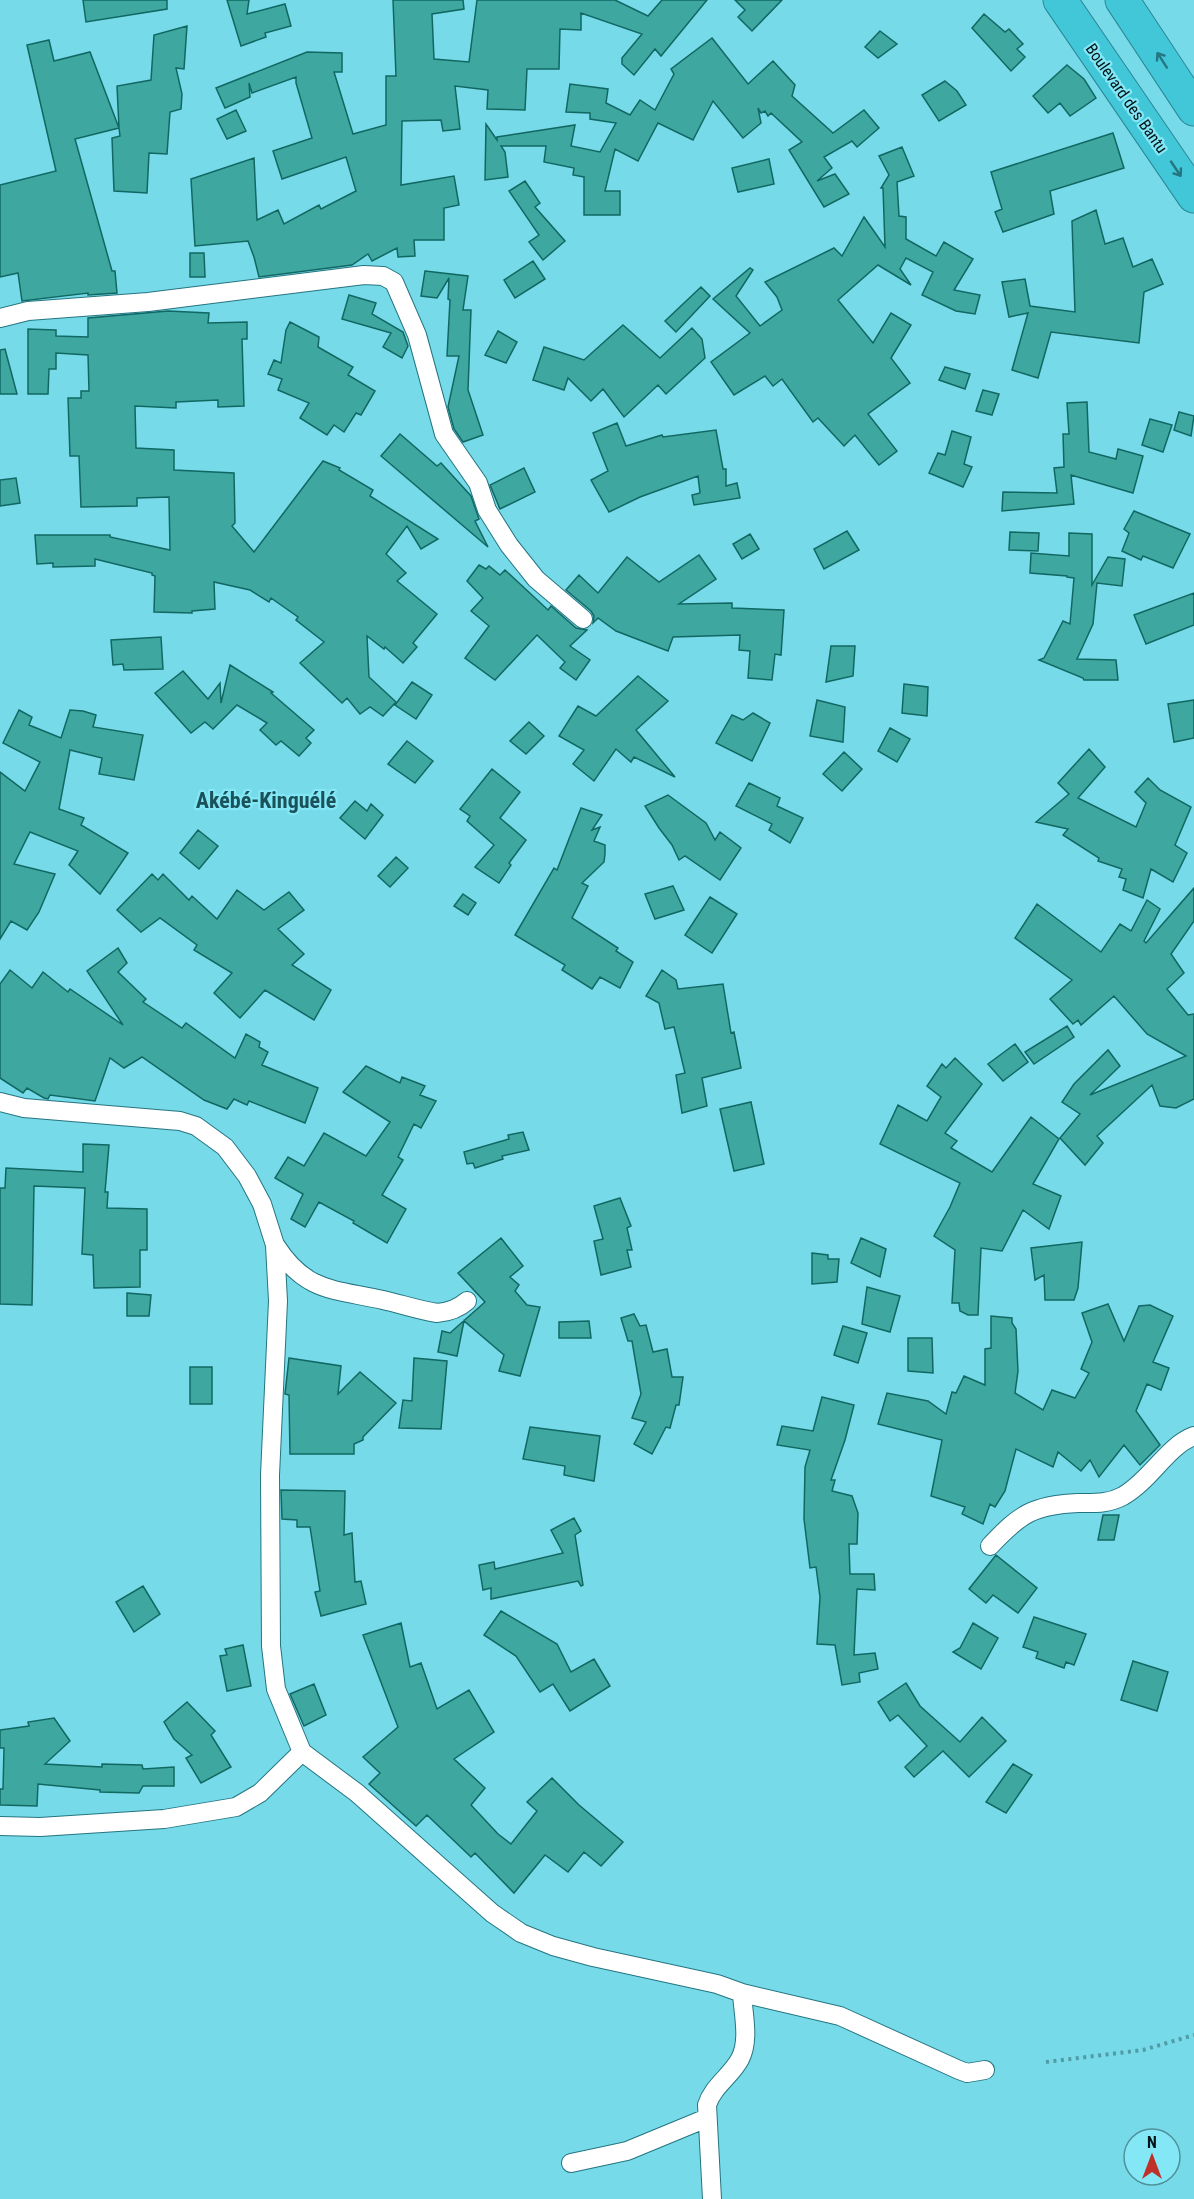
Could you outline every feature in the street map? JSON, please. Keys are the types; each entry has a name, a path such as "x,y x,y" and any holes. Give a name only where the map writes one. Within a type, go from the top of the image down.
{"highway":[{"name":"Boulevard des Bantu","path":"1060,0 1194,196"},
{"path":"1122,0 1194,109"}],"street":[{"path":"0,318 28,310 148,302 364,275 383,276 394,282 417,335 444,434 478,483 487,510 509,545 536,579 583,619"},
{"path":"0,1102 24,1108 156,1117 196,1126 225,1147 247,1176 262,1204 274,1245 278,1301 270,1475 271,1646 276,1689 302,1752 357,1792 492,1913 521,1933 553,1946 583,1954 717,1984 742,1993 840,2016 967,2073 986,2070"},
{"path":"274,1245 286,1262 297,1272 331,1291 437,1313 448,1312 467,1301"},
{"path":"990,1546 1018,1519 1034,1510 1052,1505 1109,1502 1125,1495 1143,1482 1177,1446 1194,1436"},
{"path":"0,1826 40,1827 164,1819 236,1807 260,1793 302,1752"},
{"path":"712,2199 711,2143 707,2105 710,2096 740,2060 745,2042 742,1993"},
{"path":"572,2163 627,2151 707,2118"}],"path":[{"path":"1046,2062 1143,2050 1194,2035"}],"building":[{"path":"83,0 167,0 167,9 86,22"},
{"path":"227,0 249,0 247,14 285,4 291,26 265,33 266,37 241,46"},
{"path":"393,0 463,0 464,9 432,14 434,59 469,62 477,0 615,0 648,16 662,0 707,0 661,56 655,49 634,75 622,64 622,58 642,34 581,13 581,30 560,29 559,69 527,69 525,110 487,109 488,90 455,86 460,129 443,131 441,120 402,121 401,185 454,176 459,205 444,208 444,240 414,240 415,256 398,257 397,248 372,261 368,254 352,265 259,277 248,241 195,246 191,179 254,158 257,220 278,210 284,224 319,205 321,209 356,191 346,157 282,179 273,151 312,138 296,77 252,93 249,83 250,97 225,108 216,88 307,52 342,53 342,72 334,72 353,134 386,125 386,76 396,76"},
{"path":"735,0 782,0 752,31 738,17 745,10"},
{"path":"984,14 1005,32 1009,29 1023,44 1017,49 1025,57 1011,71 972,28"},
{"path":"187,26 184,69 176,68 182,94 181,109 170,112 167,154 149,153 147,193 114,191 112,138 120,136 117,86 151,80 154,35"},
{"path":"880,31 897,44 878,58 865,47"},
{"path":"712,38 748,84 773,61 795,85 792,96 833,133 864,110 879,128 857,147 852,141 824,157 832,168 817,181 835,174 849,194 824,207 789,150 802,142 771,113 768,116 765,111 761,113 758,108 761,123 743,138 713,101 693,140 658,123 638,161 615,149 605,191 620,191 620,215 584,215 584,177 573,175 574,168 544,162 546,146 501,146 505,152 508,177 485,180 486,124 497,140 497,137 575,125 571,146 600,152 616,123 590,119 590,113 566,112 570,84 608,89 606,103 630,115 640,100 655,110 674,74 671,69"},
{"path":"49,40 54,61 90,52 119,128 75,139 112,271 115,271 117,293 88,295 88,293 22,301 18,273 0,277 0,185 56,171 27,45"},
{"path":"1067,65 1084,79 1096,98 1070,116 1060,103 1048,113 1033,96"},
{"path":"945,81 957,91 966,105 939,121 922,95"},
{"path":"236,110 246,131 227,139 217,119"},
{"path":"1113,133 1124,168 1050,191 1054,214 1003,232 995,212 1002,209 991,172"},
{"path":"902,147 914,176 897,182 899,216 906,217 906,239 936,256 944,242 973,259 954,290 980,295 975,314 956,311 922,295 933,272 906,258 900,269 911,285 878,265 838,300 873,343 891,313 911,325 891,358 910,383 868,414 897,451 879,465 855,435 844,446 818,418 813,422 782,379 773,386 765,376 734,395 711,362 750,333 713,299 750,268 753,270 736,296 760,326 782,310 777,297 765,282 834,248 842,256 864,217 885,247 883,188 881,188 889,175 879,156"},
{"path":"769,159 774,184 738,192 732,168"},
{"path":"525,181 540,203 535,207 565,241 543,260 529,242 539,235 509,191"},
{"path":"1096,210 1105,244 1123,238 1133,267 1152,259 1163,284 1144,292 1139,343 1051,332 1038,378 1012,370 1028,313 1009,317 1002,282 1025,279 1030,306 1075,312 1072,221"},
{"path":"190,253 204,253 205,277 190,277"},
{"path":"533,261 545,279 515,298 504,280"},
{"path":"425,271 468,276 463,310 471,310 468,390 483,435 463,442 454,429 448,407 459,356 447,356 449,278 437,298 421,296"},
{"path":"701,287 710,296 676,332 665,321"},
{"path":"349,295 376,303 372,314 403,332 408,346 402,358 383,347 391,333 342,319"},
{"path":"168,311 209,313 208,323 247,322 247,339 242,339 244,406 218,407 218,400 176,402 176,408 135,406 136,448 174,450 174,470 234,473 235,523 232,526 254,552 323,461 340,468 339,470 373,490 370,496 438,539 421,549 407,526 386,554 406,573 397,581 437,614 413,643 417,647 403,663 385,647 384,649 367,636 369,677 396,702 383,716 370,707 360,714 347,698 342,703 300,663 324,642 296,620 298,617 271,598 269,602 250,590 214,582 215,609 192,611 192,613 154,612 155,576 152,573 95,559 95,566 53,567 53,563 37,564 35,535 110,535 110,537 170,550 169,497 137,498 137,506 81,507 79,456 70,456 68,398 81,398 81,391 89,391 88,355 56,353 56,369 49,369 48,394 28,394 28,329 56,330 56,336 88,337 88,318"},
{"path":"290,322 319,337 318,347 353,367 348,375 375,391 361,415 356,413 344,432 334,425 327,435 300,418 309,403 278,390 282,379 268,374 274,360 281,363 286,330"},
{"path":"623,325 660,358 692,328 702,339 705,358 666,394 658,385 624,417 603,389 591,401 568,378 564,390 533,380 544,347 584,360"},
{"path":"498,331 517,342 506,363 485,355"},
{"path":"5,349 17,394 0,394 0,350"},
{"path":"945,367 970,374 965,389 939,380"},
{"path":"983,390 999,394 992,415 976,411"},
{"path":"1087,402 1089,452 1116,459 1118,449 1143,456 1133,493 1071,475 1074,504 1002,511 1003,492 1057,493 1054,468 1064,467 1063,434 1069,434 1067,403"},
{"path":"1179,412 1194,416 1191,436 1174,430"},
{"path":"1150,419 1172,425 1163,452 1142,445"},
{"path":"617,423 626,446 662,435 663,437 716,430 723,469 726,469 726,486 737,483 740,498 694,505 692,495 700,493 698,476 640,497 609,512 591,480 608,471 593,433"},
{"path":"952,431 971,437 964,464 972,467 963,487 929,473 938,453 945,455"},
{"path":"400,434 437,466 441,463 471,496 479,519 475,521 488,547 381,456"},
{"path":"524,468 535,492 500,509 490,485"},
{"path":"16,478 20,503 0,506 0,480"},
{"path":"1134,511 1190,534 1173,568 1143,556 1141,560 1122,551 1129,533 1124,529"},
{"path":"847,531 859,550 824,569 814,549"},
{"path":"1010,532 1039,533 1038,551 1009,550"},
{"path":"1069,533 1092,534 1092,585 1108,557 1125,559 1122,586 1097,583 1093,624 1077,659 1116,660 1118,680 1084,680 1039,660 1044,658 1063,621 1070,624 1074,578 1030,573 1031,553 1069,556"},
{"path":"750,534 759,549 742,559 733,544"},
{"path":"699,555 716,579 679,604 732,603 732,608 784,610 781,655 775,654 772,680 748,678 750,651 739,650 740,635 673,637 668,651 616,631 598,618 593,623 594,616 591,611 566,590 579,575 598,593 627,557 659,582"},
{"path":"479,565 486,569 489,566 500,575 505,570 548,610 551,606 576,628 587,630 570,646 590,660 576,680 560,668 565,662 537,635 495,680 465,658 489,626 471,611 483,598 467,581"},
{"path":"1194,593 1194,625 1146,644 1134,615"},
{"path":"161,637 163,669 124,670 123,664 113,665 111,640"},
{"path":"831,646 855,646 853,676 826,682"},
{"path":"230,665 273,692 271,693 314,730 306,738 311,743 299,756 281,741 276,745 260,730 267,723 237,705 213,729 205,722 191,733 155,693 183,671 208,699 220,683 221,703"},
{"path":"638,676 668,701 636,730 675,777 634,757 631,762 616,749 594,781 573,764 584,750 559,736 578,706 596,716"},
{"path":"412,682 432,695 416,719 395,705"},
{"path":"904,684 928,687 927,716 902,713"},
{"path":"817,700 845,707 843,742 810,736"},
{"path":"1194,700 1194,738 1174,742 1168,704"},
{"path":"19,710 32,717 29,725 61,738 70,710 96,715 93,727 143,735 134,780 99,774 102,758 70,750 59,809 84,818 81,825 128,853 100,894 69,865 78,851 30,832 14,864 55,874 39,912 27,930 11,921 0,939 0,772 25,791 40,762 3,743"},
{"path":"753,713 770,723 752,761 716,743 732,715 743,720"},
{"path":"529,722 544,736 526,754 510,741"},
{"path":"890,728 910,739 897,762 878,751"},
{"path":"407,741 433,761 415,783 388,764"},
{"path":"1089,749 1105,767 1078,798 1136,827 1146,803 1135,792 1148,778 1160,790 1191,807 1175,845 1187,853 1173,882 1151,869 1143,898 1123,890 1126,879 1119,877 1122,869 1098,861 1099,858 1063,835 1068,829 1036,822 1069,794 1058,783"},
{"path":"844,752 862,769 842,791 823,774"},
{"path":"492,769 520,792 500,818 526,840 509,863 511,865 499,883 475,867 494,845 467,821 470,816 460,809"},
{"path":"749,783 780,798 777,806 803,818 790,843 769,830 772,824 736,806"},
{"path":"668,795 706,823 715,840 720,832 741,848 720,880 685,856 679,860 672,845 645,806"},
{"path":"355,801 367,811 371,804 383,815 365,839 340,818"},
{"path":"581,808 602,815 592,830 600,827 594,841 605,845 605,854 604,862 582,883 588,886 572,918 618,948 616,951 633,962 620,988 600,977 592,989 562,970 565,965 515,935 554,868 557,870"},
{"path":"198,830 218,846 199,869 180,853"},
{"path":"396,857 408,868 390,887 378,876"},
{"path":"152,874 158,880 163,874 189,900 192,896 217,919 237,890 264,910 289,892 304,910 278,929 304,954 292,965 331,990 314,1020 265,990 240,1018 214,993 232,973 194,950 197,945 160,918 141,932 117,910"},
{"path":"673,886 684,910 655,919 645,894"},
{"path":"1194,888 1194,921 1171,954 1184,973 1167,989 1188,1015 1194,1014 1194,1099 1176,1108 1160,1106 1152,1085 1097,1136 1103,1143 1085,1165 1060,1138 1080,1114 1062,1102 1074,1084 1108,1050 1120,1066 1090,1095 1186,1056 1147,1034 1114,996 1081,1025 1078,1020 1073,1024 1050,999 1072,980 1015,938 1037,904 1101,952 1120,924 1131,931 1147,900 1160,909 1144,941 1146,943"},
{"path":"463,894 476,903 468,915 454,906"},
{"path":"710,897 737,914 712,953 685,935"},
{"path":"118,948 127,963 118,972 146,999 143,1002 182,1028 186,1023 235,1058 246,1034 260,1042 259,1047 268,1052 262,1065 318,1088 305,1123 249,1101 247,1105 234,1099 227,1109 204,1100 142,1057 124,1068 110,1058 95,1101 50,1095 48,1099 27,1088 23,1093 0,1078 0,984 10,970 32,988 43,972 68,992 70,989 123,1025 87,971"},
{"path":"662,970 676,980 678,989 723,984 731,1033 734,1032 741,1068 702,1078 707,1106 682,1113 676,1075 685,1073 674,1027 665,1029 659,1003 646,996"},
{"path":"1067,1026 1074,1037 1034,1064 1025,1052"},
{"path":"1015,1044 1028,1062 1003,1081 988,1064"},
{"path":"955,1058 982,1084 945,1133 957,1141 951,1148 992,1172 1031,1117 1059,1139 1033,1184 1061,1196 1049,1229 1023,1210 1002,1251 981,1248 978,1315 968,1315 960,1311 959,1303 952,1303 955,1250 934,1236 960,1183 880,1144 898,1105 927,1121 941,1097 927,1086 942,1064 946,1068"},
{"path":"366,1066 400,1083 402,1077 425,1086 420,1095 436,1101 421,1128 414,1124 398,1157 403,1160 382,1195 406,1209 387,1243 353,1223 354,1221 319,1202 305,1227 291,1219 303,1194 275,1178 288,1157 304,1166 324,1133 366,1156 390,1122 343,1092"},
{"path":"751,1102 764,1164 734,1171 720,1109"},
{"path":"523,1132 529,1150 502,1156 503,1159 475,1168 473,1163 467,1164 464,1152 509,1139 508,1135"},
{"path":"83,1144 109,1145 105,1192 108,1192 107,1208 147,1209 147,1250 140,1250 140,1287 94,1288 93,1255 82,1254 85,1188 34,1186 32,1305 0,1304 0,1188 5,1188 6,1168 83,1172"},
{"path":"620,1198 631,1226 627,1228 632,1250 627,1250 631,1267 601,1275 594,1241 603,1239 594,1206"},
{"path":"501,1238 523,1266 510,1277 519,1285 515,1291 527,1305 540,1307 520,1376 499,1371 504,1355 464,1321 457,1356 438,1352 442,1331 450,1333 485,1302 458,1273"},
{"path":"861,1238 886,1249 880,1277 851,1263"},
{"path":"1082,1242 1078,1288 1074,1300 1045,1300 1044,1275 1035,1280 1031,1248"},
{"path":"812,1253 828,1255 828,1259 839,1259 837,1282 812,1284"},
{"path":"867,1287 900,1296 890,1332 862,1324"},
{"path":"127,1293 151,1295 149,1316 127,1316"},
{"path":"1108,1304 1124,1341 1139,1306 1150,1305 1173,1316 1153,1362 1169,1368 1161,1390 1147,1384 1136,1411 1160,1445 1140,1465 1124,1445 1099,1477 1090,1460 1081,1471 1058,1452 1053,1467 1016,1449 1005,1491 995,1507 990,1504 983,1524 962,1514 965,1507 931,1496 942,1440 878,1424 887,1393 928,1401 946,1414 952,1392 956,1393 964,1376 985,1385 985,1349 991,1348 991,1316 1012,1318 1016,1329 1018,1371 1015,1393 1043,1410 1052,1390 1075,1398 1089,1373 1081,1369 1092,1342 1082,1313"},
{"path":"634,1314 640,1326 646,1325 653,1352 667,1349 672,1377 683,1377 679,1405 676,1405 670,1428 666,1427 652,1454 634,1444 646,1422 632,1418 641,1394 632,1341 628,1341 621,1318"},
{"path":"589,1321 591,1338 559,1338 559,1322"},
{"path":"843,1326 867,1333 858,1363 834,1355"},
{"path":"908,1338 932,1338 933,1373 908,1371"},
{"path":"289,1358 341,1366 338,1394 360,1372 396,1403 363,1437 363,1440 354,1444 354,1454 290,1454 289,1395 285,1394"},
{"path":"414,1358 447,1361 441,1429 399,1428 403,1400 412,1401"},
{"path":"190,1367 212,1367 212,1404 190,1404"},
{"path":"822,1397 854,1405 831,1480 835,1480 832,1491 852,1496 858,1513 857,1544 849,1544 850,1574 874,1574 875,1590 857,1589 854,1655 875,1653 878,1669 859,1673 860,1682 842,1685 835,1645 817,1644 820,1597 816,1567 810,1568 804,1519 805,1467 810,1450 777,1445 782,1426 813,1431"},
{"path":"530,1427 600,1436 594,1481 564,1475 565,1466 523,1459"},
{"path":"281,1490 345,1491 344,1535 352,1533 355,1582 361,1581 366,1604 321,1616 315,1592 320,1591 310,1527 297,1527 297,1520 282,1519"},
{"path":"1103,1515 1119,1515 1114,1540 1098,1540"},
{"path":"574,1518 581,1531 575,1535 583,1585 581,1586 578,1581 491,1599 491,1588 483,1590 479,1565 494,1562 495,1569 563,1553 551,1530"},
{"path":"996,1555 1037,1588 1018,1613 993,1595 986,1603 969,1589"},
{"path":"143,1586 160,1614 134,1632 116,1602"},
{"path":"501,1611 557,1644 571,1672 594,1659 610,1686 570,1711 553,1684 540,1692 516,1656 484,1635"},
{"path":"1034,1617 1086,1634 1074,1665 1066,1662 1064,1668 1036,1658 1038,1652 1023,1647"},
{"path":"401,1623 410,1667 421,1663 437,1709 469,1690 494,1732 454,1759 485,1788 471,1805 498,1834 511,1844 537,1811 527,1802 552,1778 579,1805 623,1842 601,1866 584,1852 568,1872 545,1855 514,1893 475,1853 471,1857 427,1815 416,1826 369,1784 380,1773 363,1757 398,1727 363,1635"},
{"path":"973,1623 998,1638 981,1669 953,1652 960,1648"},
{"path":"243,1645 251,1686 227,1691 220,1656 227,1655 225,1649"},
{"path":"1133,1661 1168,1672 1157,1711 1121,1700"},
{"path":"906,1683 920,1706 960,1742 982,1717 1006,1741 969,1777 943,1751 914,1777 905,1767 927,1746 898,1715 890,1721 878,1702"},
{"path":"314,1684 326,1715 304,1726 290,1694"},
{"path":"187,1702 215,1731 211,1735 231,1767 201,1783 186,1758 192,1755 174,1739 164,1722"},
{"path":"54,1718 70,1741 45,1764 102,1767 102,1764 142,1765 143,1769 174,1767 174,1786 143,1786 139,1793 100,1792 100,1790 38,1784 37,1806 0,1805 0,1789 3,1789 4,1748 0,1748 0,1730 29,1726 28,1722"},
{"path":"1013,1764 1032,1775 1006,1813 986,1802"}],"district":[{"name":"Akébé-Kinguélé","path":"266,800"}]}
